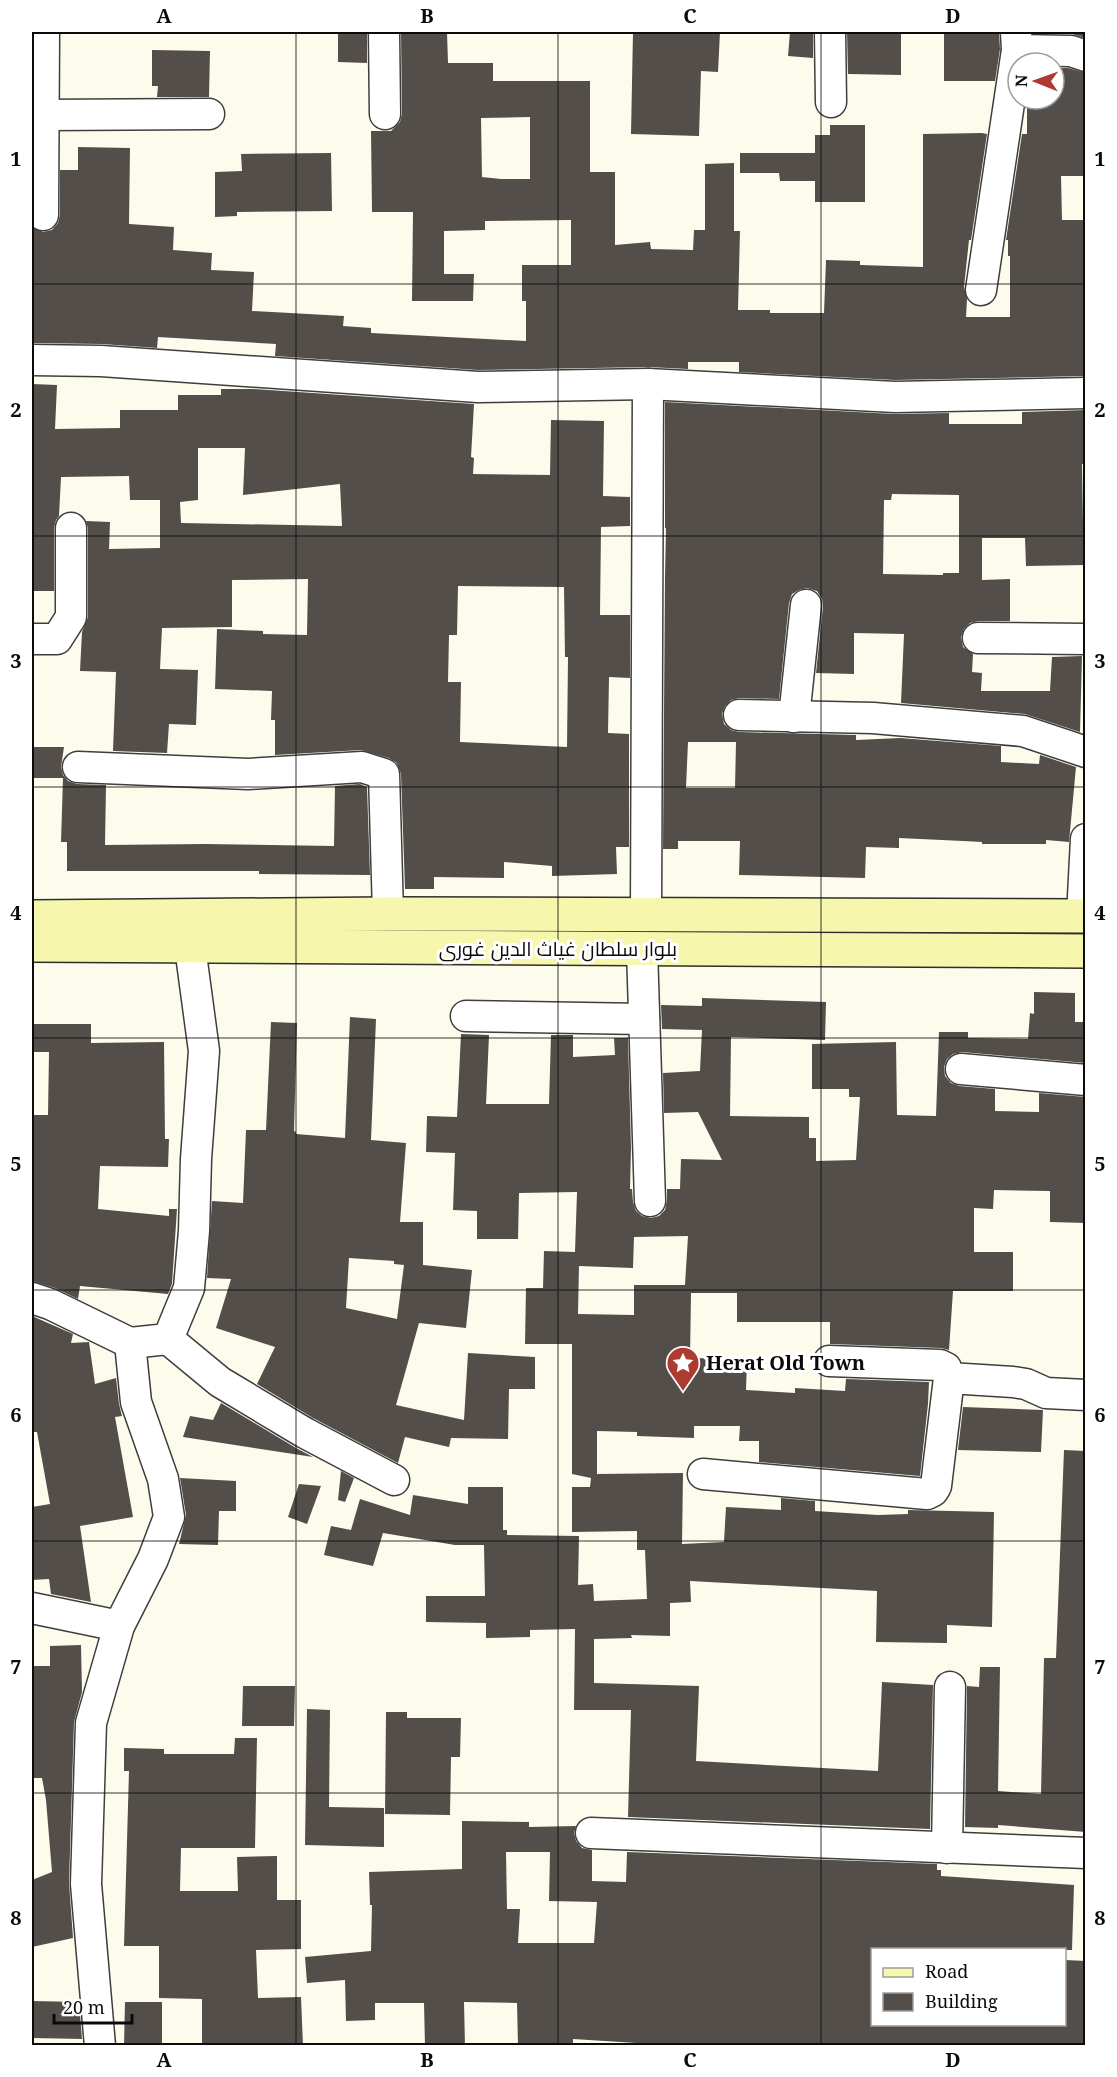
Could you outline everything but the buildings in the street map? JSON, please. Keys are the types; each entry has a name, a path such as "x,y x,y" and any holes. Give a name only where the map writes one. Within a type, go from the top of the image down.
{"street":[{"path":"43,215 44,32"},
{"path":"384,32 385,114"},
{"path":"830,32 831,102"},
{"path":"981,291 1017,41 1086,56"},
{"path":"44,115 209,114"},
{"path":"32,360 101,361 478,387 648,384 894,397 1086,393"},
{"path":"646,915 648,384"},
{"path":"32,639 57,639 71,617 71,528"},
{"path":"794,717 806,605"},
{"path":"978,638 1086,639"},
{"path":"739,716 873,718 1023,731 1086,752"},
{"path":"78,767 248,774 362,766 384,774 388,914"},
{"path":"32,917 388,914 1084,916 1086,838"},
{"name":"بلوار سلطان غیاث الدین غوری","path":"32,945 1086,951"},
{"path":"168,1339 189,1288 194,1231 196,1159 204,1051 190,947"},
{"path":"642,949 650,1201"},
{"path":"466,1016 644,1019"},
{"path":"961,1069 1086,1080"},
{"path":"32,1298 50,1304 130,1343 168,1339 220,1382 304,1433 394,1480"},
{"path":"100,2046 86,1884 91,1723 119,1626 153,1559 169,1518 163,1479 136,1402 130,1343"},
{"path":"703,1474 927,1494 933,1491 936,1486 949,1378 946,1368 940,1365 829,1361"},
{"path":"949,1378 1013,1382 1026,1384 1046,1393 1086,1395"},
{"path":"32,1608 119,1626"},
{"path":"947,1848 950,1687"},
{"path":"591,1833 1086,1853"}],"place":[{"name":"Herat Old Town","path":"683,1392"}]}
